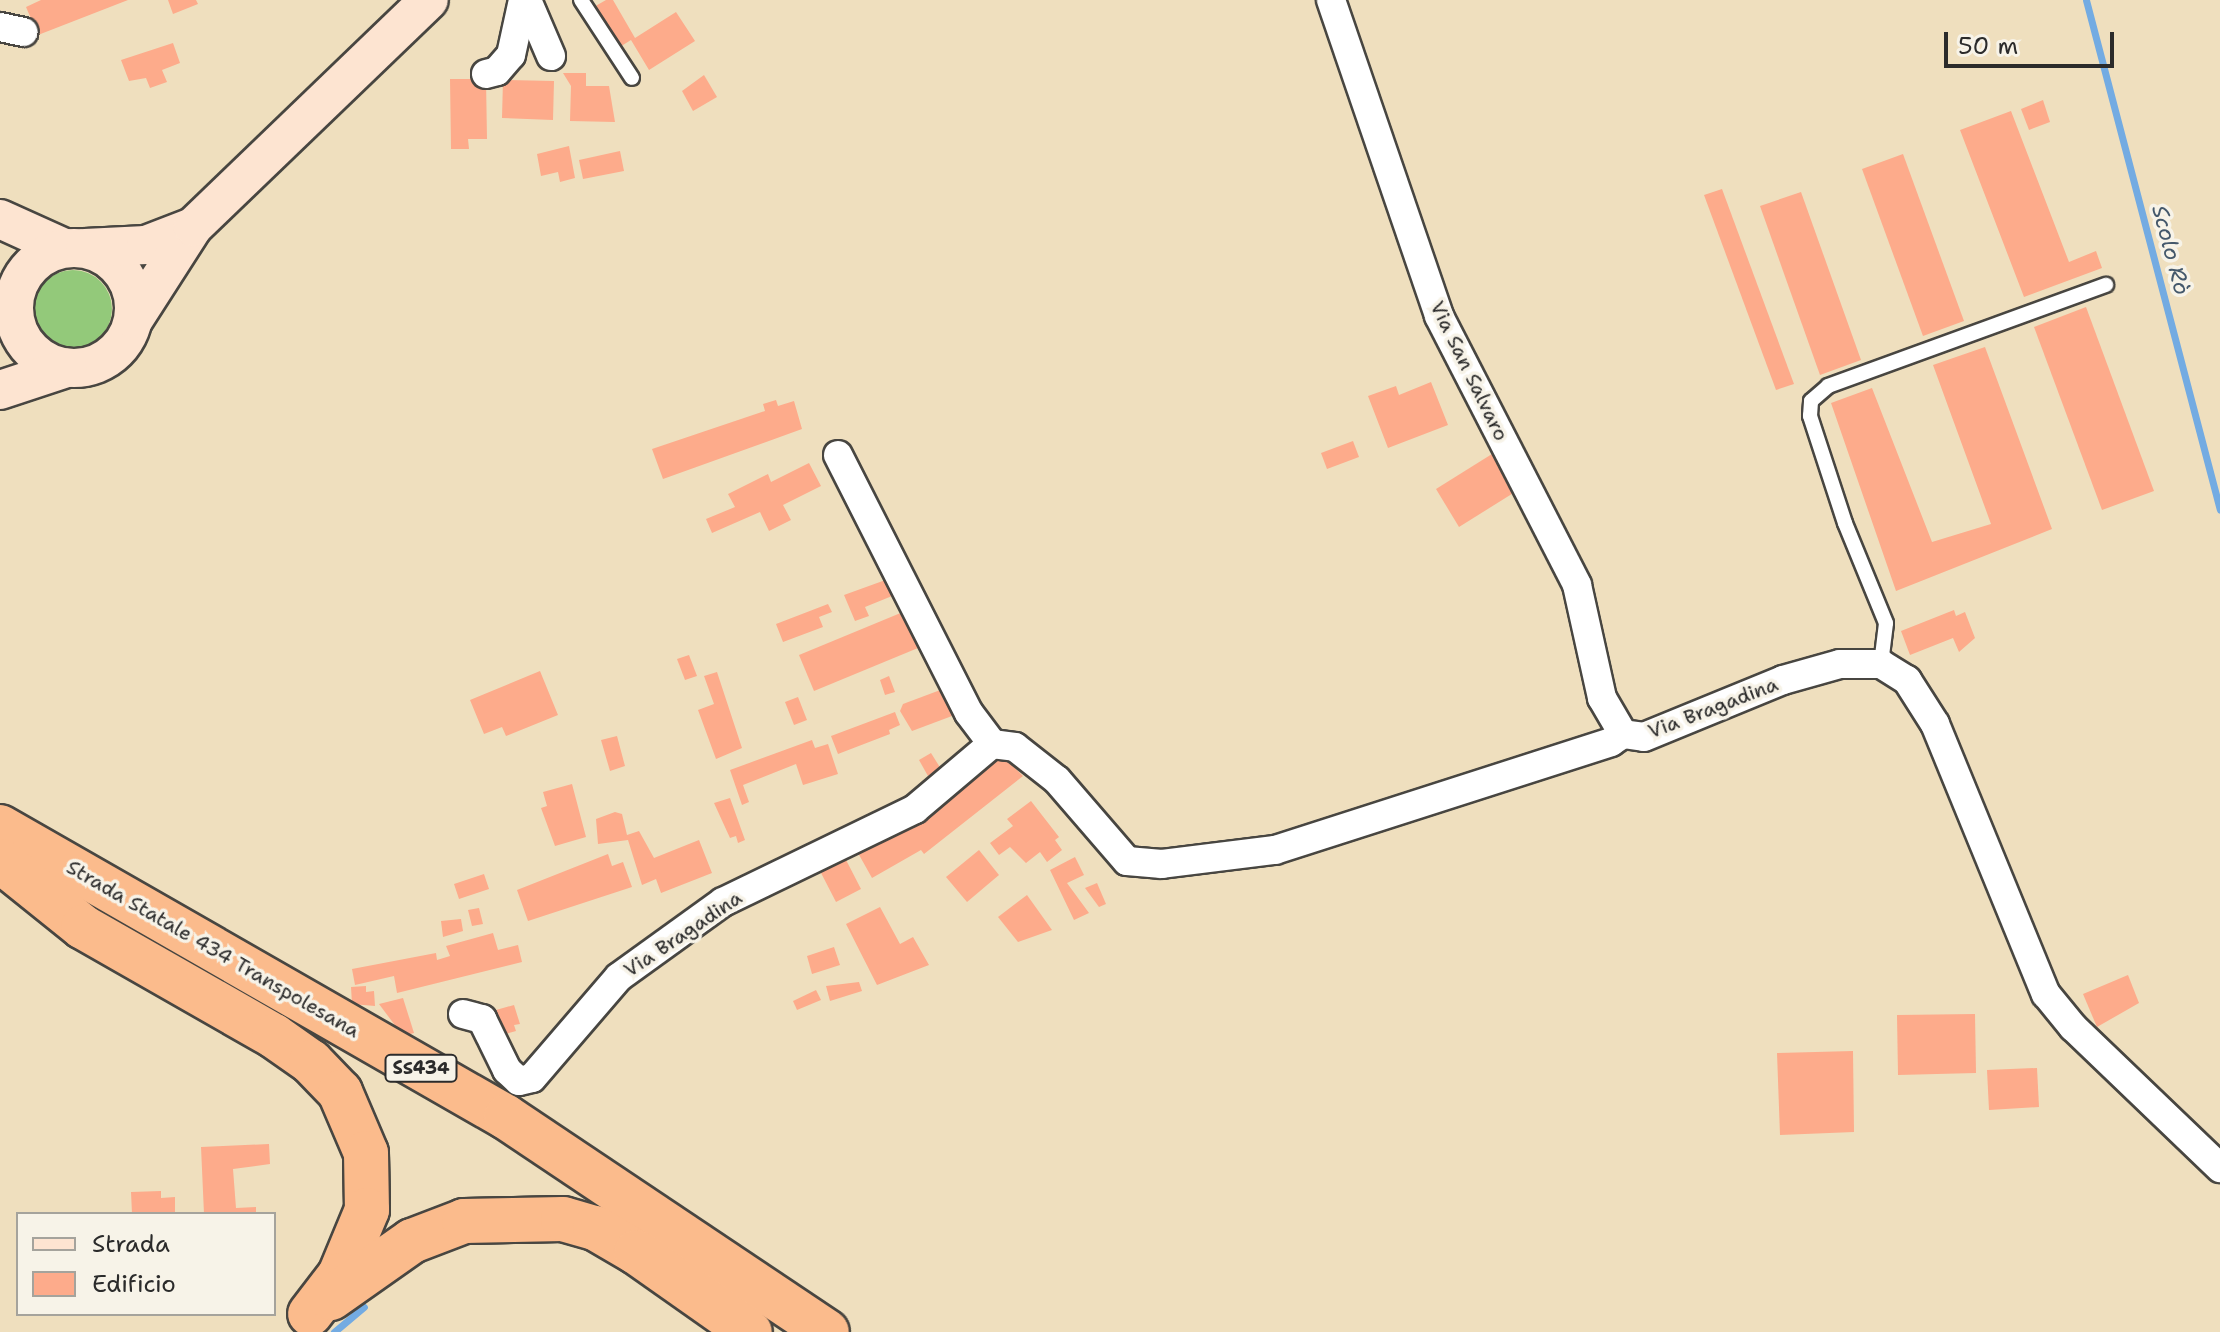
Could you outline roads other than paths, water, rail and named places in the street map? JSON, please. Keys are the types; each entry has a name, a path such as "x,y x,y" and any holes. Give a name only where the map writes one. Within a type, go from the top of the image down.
{"highway":[{"path":"0,809 87,876"},
{"path":"0,849 83,927 274,1036 311,1062 340,1092 366,1153 367,1210 340,1275 299,1323"},
{"name":"Strada Statale 434 Transpolesana","path":"0,849 87,876 506,1117 827,1332"},
{"name":"Strada Statale 434 Transpolesana","path":"0,849 609,1213 781,1332"},
{"path":"299,1323 412,1241 464,1221 563,1219 595,1228 636,1252 750,1332"}],"main road":[{"path":"0,390 110,356 193,227 429,0"},
{"path":"0,219 118,266 134,300 134,319"},
{"path":"10,320 33,263 74,248 146,245 193,227"},
{"path":"0,237 10,320 32,351 67,368"}],"street":[{"path":"525,0 551,56"},
{"path":"486,74 497,71 511,55 525,0"},
{"name":"Via San Salvaro","path":"1331,0 1439,316 1577,585 1602,698 1623,734"},
{"path":"838,455 969,713 992,744"},
{"name":"Via Bragadina","path":"463,1014 482,1019 507,1070 519,1081 532,1078 619,977 723,902 915,809 992,744 1015,747 1057,780 1127,861 1162,864 1275,850 1611,742 1623,734 1644,737 1783,680 1840,664 1881,664"},
{"path":"1881,664 1907,680 1935,724 2046,994 2073,1027 2220,1168"}],"lane":[{"path":"581,0 632,78"},
{"path":"1881,664 1886,623 1845,523 1810,416 1811,401 1828,386 2106,285"}],"waterway":[{"name":"Scolo Rò","path":"2086,0 2220,510"},
{"path":"334,1332 364,1307"}]}
